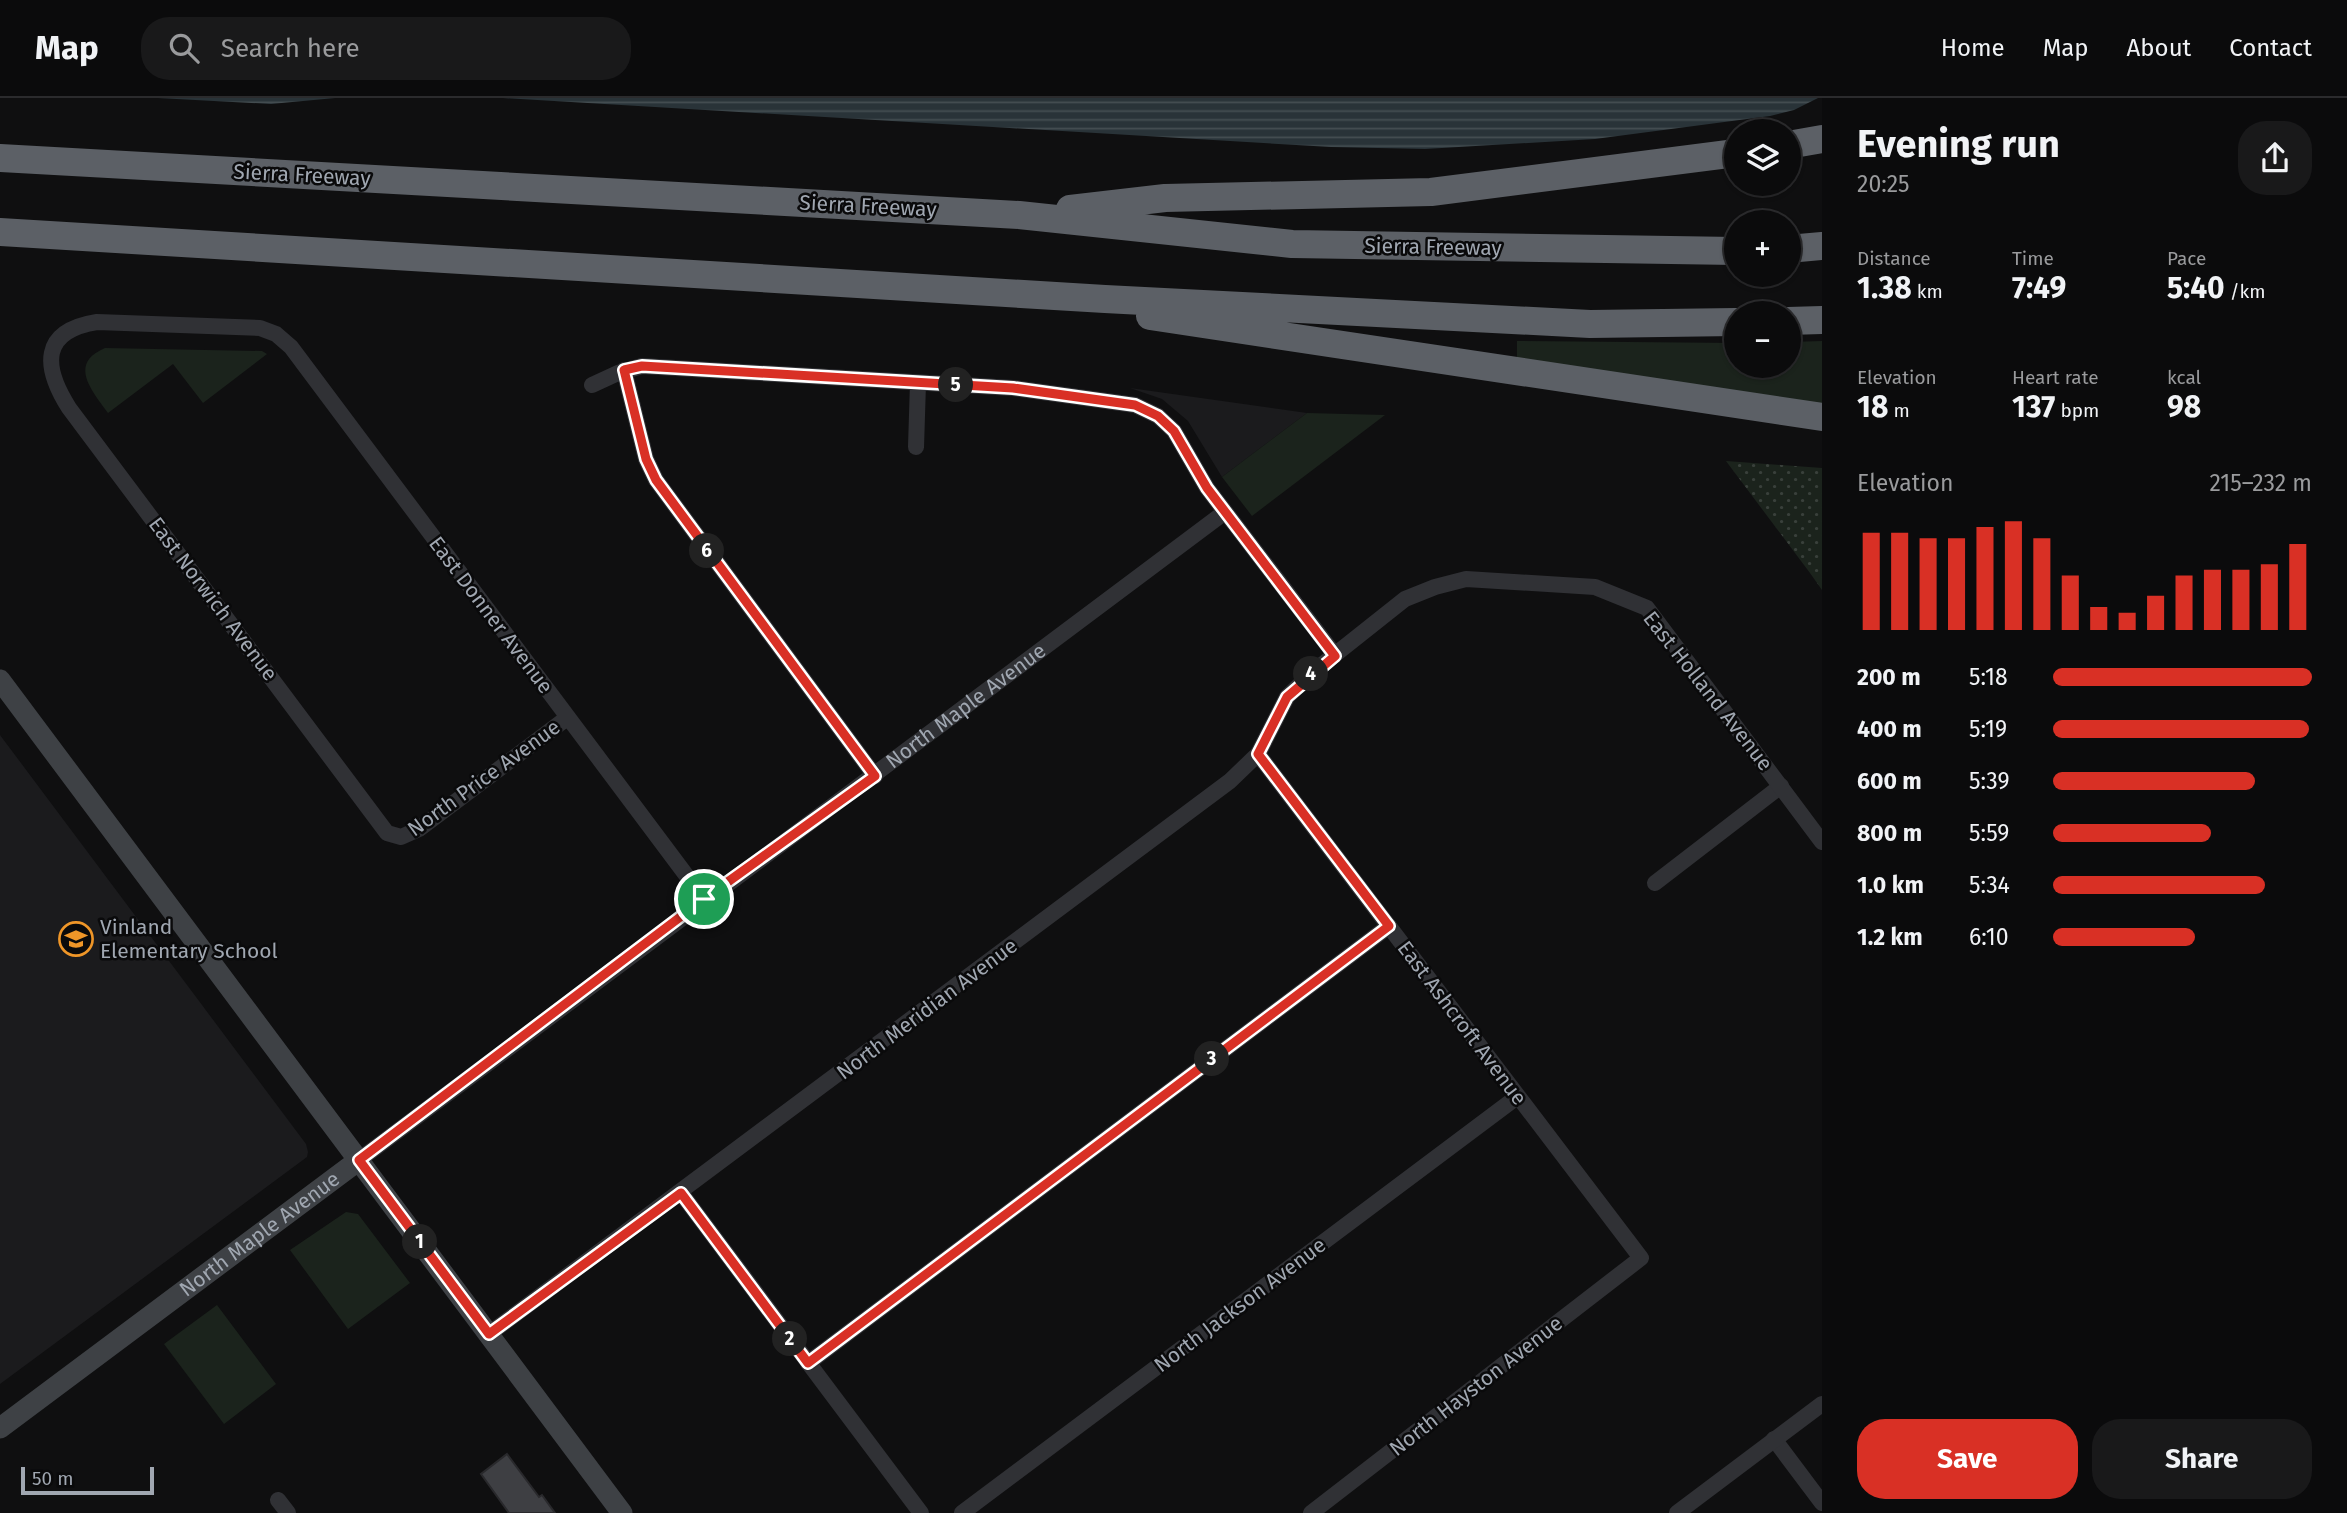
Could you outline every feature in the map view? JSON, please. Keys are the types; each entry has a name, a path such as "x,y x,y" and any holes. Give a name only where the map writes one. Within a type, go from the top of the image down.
{"highway":[{"path":"1801,143 1822,139"},
{"path":"1019,215 1165,198 1431,191 1584,175 1724,155"},
{"name":"Sierra Freeway","path":"0,158 1019,215 1292,244 1724,251"},
{"path":"0,232 1104,299 1590,324 1724,322"},
{"path":"1801,248 1822,246"},
{"path":"1104,299 1158,319 1822,417"},
{"path":"1801,321 1822,320"}],"street":[{"name":"East Donner Avenue","path":"54,345 72,328 97,322 260,328 276,334 291,347 704,899"},
{"name":"East Norwich Avenue","path":"54,345 51,366 54,381 69,408 387,833 401,837"},
{"path":"592,385 624,370 642,366 1013,388 1135,405 1158,416 1174,431 1207,488 1335,656"},
{"path":"624,370 646,459 656,480 875,776"},
{"path":"916,447 918,383"},
{"name":"North Maple Avenue","path":"0,1428 1225,512"},
{"name":"East Holland Avenue","path":"1335,656 1405,599 1435,587 1466,579 1595,587 1647,608 1822,842"},
{"name":"North Meridian Avenue","path":"489,1334 1230,781 1258,754 1287,697 1335,656"},
{"path":"0,680 622,1513"},
{"name":"North Price Avenue","path":"401,837 419,829 568,718"},
{"name":"East Ashcroft Avenue","path":"1258,754 1641,1258"},
{"name":"East Holland Avenue","path":"1655,883 1781,786"},
{"path":"808,1363 1389,926"},
{"name":"North Jackson Avenue","path":"962,1513 1517,1097"},
{"path":"681,1193 922,1513"},
{"name":"North Hayston Avenue","path":"1311,1513 1641,1258"},
{"path":"1677,1513 1822,1404"},
{"path":"1774,1439 1822,1503"}],"shaded area":[{"path":"158,98 335,98 271,104"},
{"path":"503,98 1818,98 1794,110 1770,116 1724,119 1724,122 1595,139 1425,149 1331,147"},
{"path":"1517,341 1724,343 1724,378 1801,378 1801,342 1822,341 1822,404 1517,359"},
{"path":"105,348 262,351 267,354 203,403 173,364 108,413 90,387 85,370 87,362"},
{"path":"1130,388 1307,413 1222,477 1188,421 1162,399"},
{"path":"1307,413 1385,415 1252,516 1222,477"},
{"path":"1726,461 1822,468 1822,590 1810,573"},
{"name":"Vinland Elementary School","path":"0,735 306,1144 308,1152 307,1157 0,1384"},
{"path":"346,1212 358,1214 410,1283 348,1329 290,1250"},
{"path":"217,1305 276,1384 224,1424 164,1344"}],"building":[{"path":"507,1454 539,1497 542,1495 555,1513 509,1513 481,1474"}],"place":[{"name":"Vinland Elementary School","path":"76,939"}],"route":[{"path":"642,366 1013,388 1120,402 1135,405 1158,416 1174,431 1207,488 1335,656 1313,672 1287,697 1258,754 1389,926 808,1363 681,1193 489,1334 359,1160 704,899 875,776 656,480 646,459 624,370 642,366"}]}
